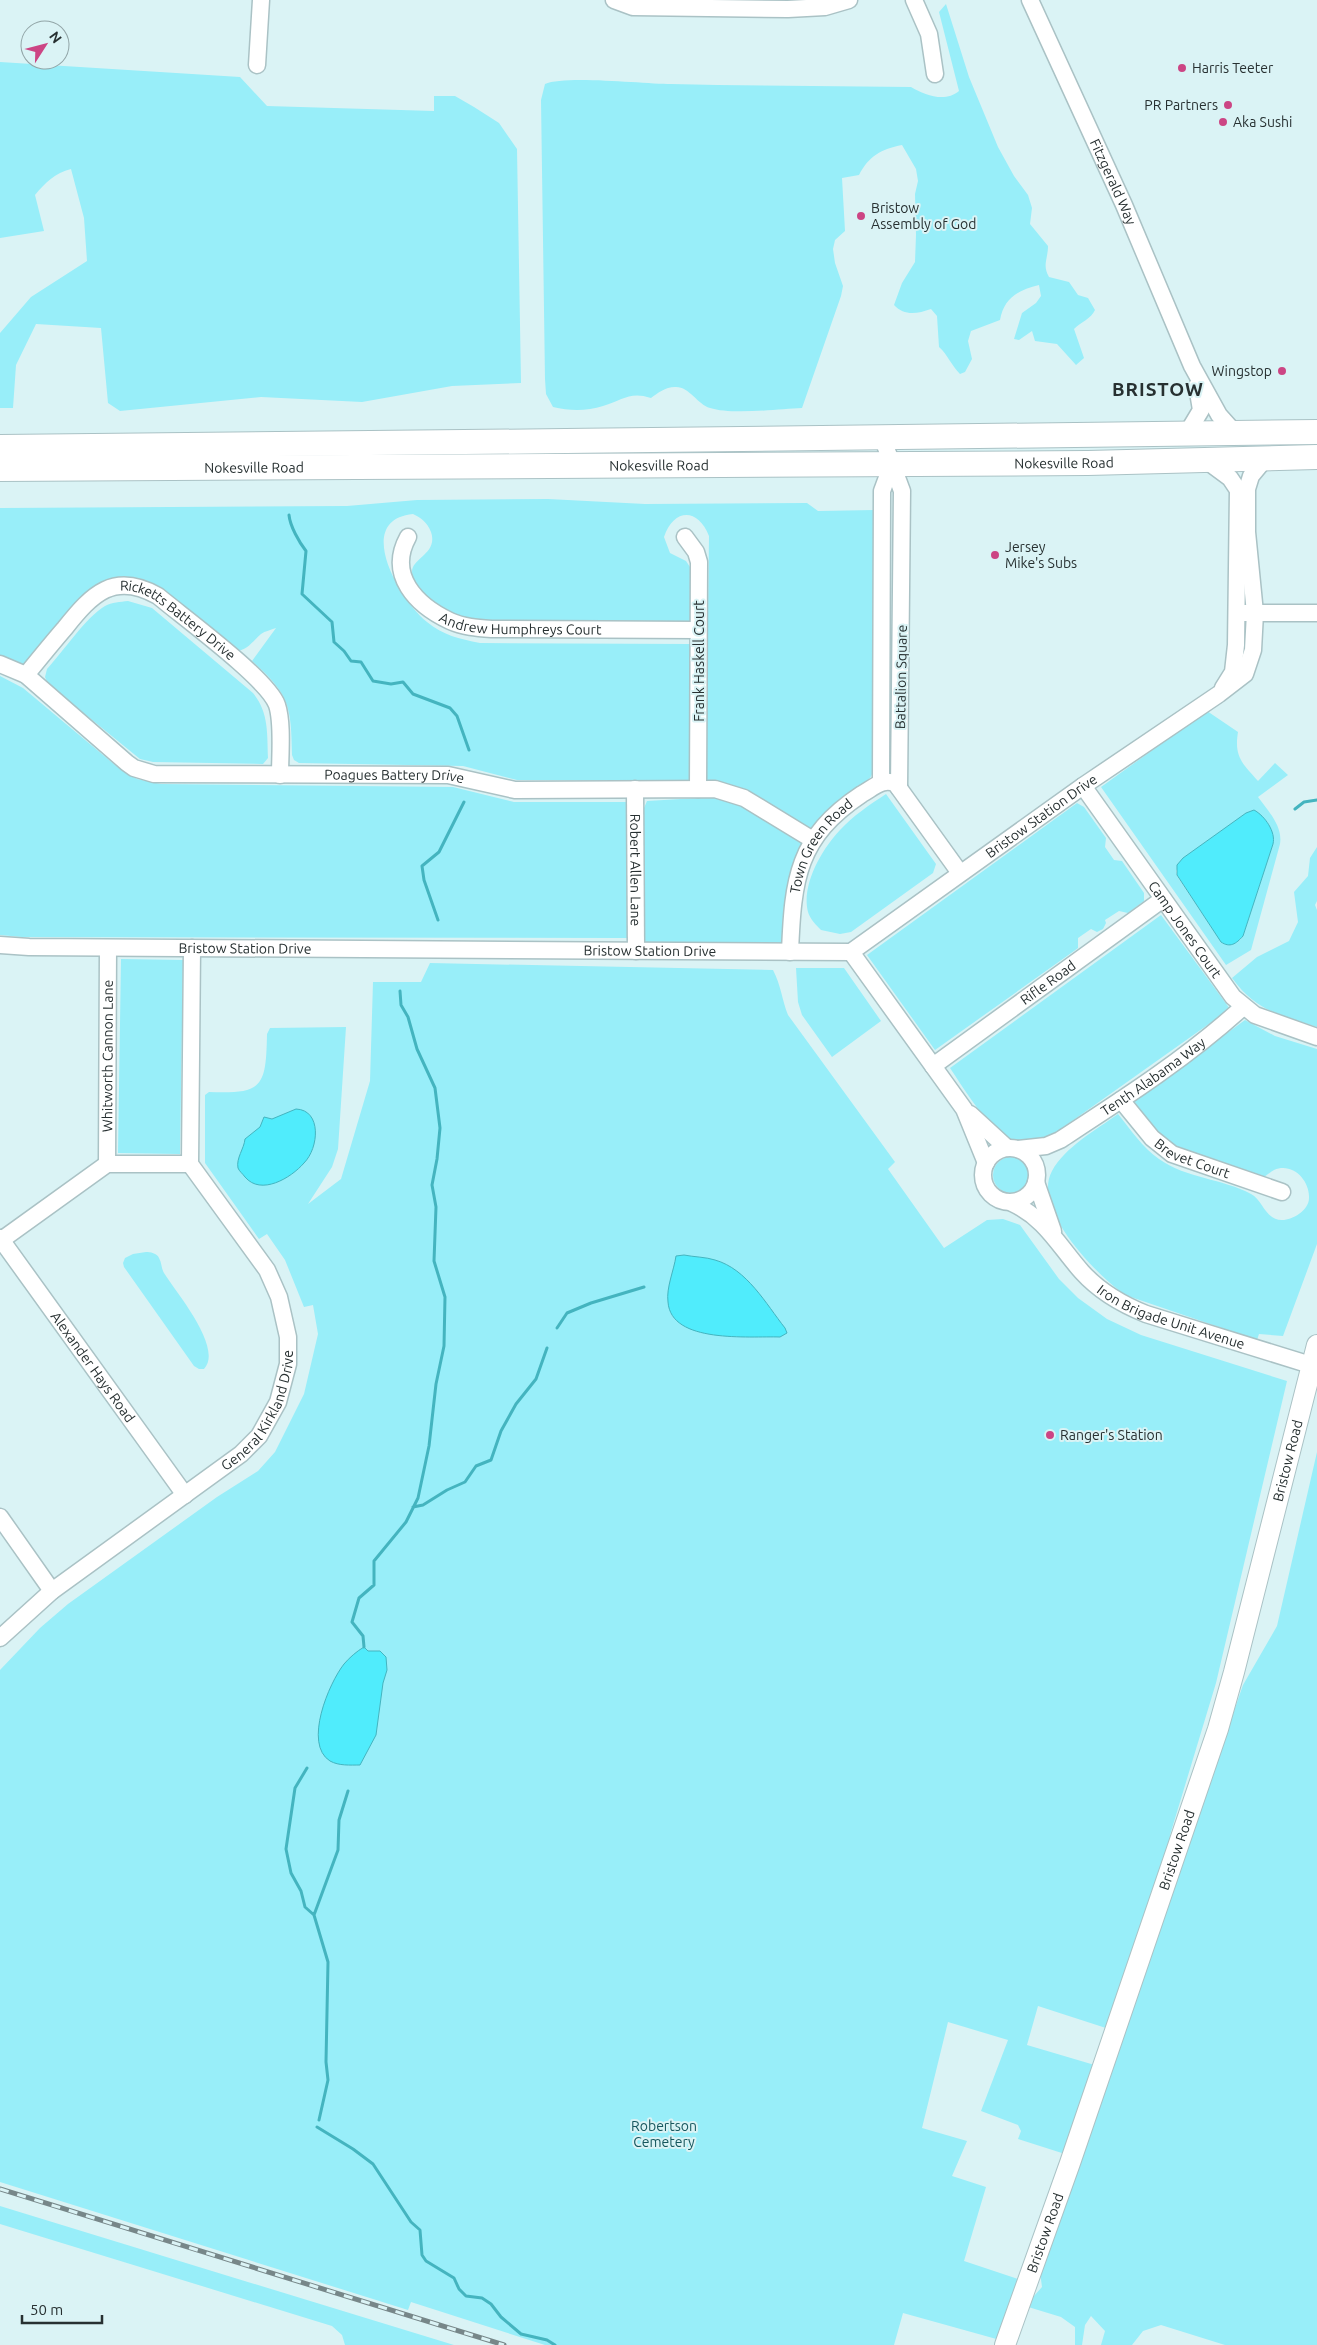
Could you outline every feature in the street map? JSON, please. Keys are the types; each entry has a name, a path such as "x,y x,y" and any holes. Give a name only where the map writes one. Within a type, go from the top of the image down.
{"highway":[{"name":"Nokesville Road","path":"0,447 1186,435 1317,432"},
{"name":"Nokesville Road","path":"0,469 892,464 1207,461 1317,457"}],"main road":[{"name":"Bristow Road","path":"1005,2345 1080,2135 1218,1729 1314,1366 1317,1345"}],"street":[{"path":"258,65 261,0"},
{"path":"614,0 633,7 731,4 825,7 848,0"},
{"path":"914,0 929,34 935,74"},
{"name":"Fitzgerald Way","path":"1030,0 1124,205 1192,366 1219,415 1236,434"},
{"name":"Fitzgerald Way","path":"1186,435 1201,410 1201,402 1192,366"},
{"name":"Battalion Square","path":"882,437 902,491 899,788"},
{"name":"Bristow Station Drive","path":"0,945 108,948 851,952 1083,786 1219,694 1245,674 1250,666 1253,650 1255,613 1247,532 1247,489 1251,476 1265,459"},
{"name":"Bristow Station Drive","path":"1207,461 1230,478 1238,490 1234,666 1230,680 1219,694"},
{"name":"Battalion Square","path":"881,782 882,491 892,464"},
{"name":"Andrew Humphreys Court","path":"408,537 400,555 399,564 403,578 418,598 452,622 477,628 492,629 698,630"},
{"name":"Frank Haskell Court","path":"685,537 696,552 700,562 698,789"},
{"name":"Ricketts Battery Drive","path":"26,675 92,597 115,586 129,585 146,590 158,596 271,693 279,712 280,775"},
{"path":"1236,613 1317,613"},
{"name":"Poagues Battery Drive","path":"0,664 26,675 134,768 154,774 448,774 515,790 724,790 744,798 813,840"},
{"path":"881,782 892,781 899,788 960,873"},
{"name":"Town Green Road","path":"790,952 792,904 795,885 800,868 813,840 823,826 837,814 881,782"},
{"name":"Camp Jones Court","path":"1083,786 1233,997 1243,1007 1270,1022 1317,1037"},
{"name":"Robert Allen Lane","path":"635,789 636,951"},
{"name":"Rifle Road","path":"933,1066 1163,899"},
{"name":"Whitworth Cannon Lane","path":"107,1164 108,948"},
{"path":"0,1240 107,1164 190,1164 192,948"},
{"path":"851,952 964,1109 986,1163"},
{"name":"Tenth Alabama Way","path":"1012,1149 1041,1147 1060,1140 1121,1100 1222,1026 1243,1007"},
{"name":"Brevet Court","path":"1121,1100 1152,1138 1172,1154 1282,1192"},
{"path":"964,1109 1012,1149 1031,1158 1037,1179 1027,1197 1012,1202 1001,1201 987,1190 983,1176 986,1163 991,1156 1012,1149"},
{"name":"Tenth Alabama Way","path":"1037,1179 1060,1140"},
{"name":"General Kirkland Drive","path":"0,1638 52,1591 241,1454 259,1436 272,1416 286,1377 289,1350 286,1322 274,1283 262,1262 190,1164"},
{"name":"Iron Brigade Unit Avenue","path":"1037,1179 1055,1236"},
{"name":"Iron Brigade Unit Avenue","path":"1012,1202 1034,1216 1055,1236 1082,1272 1103,1292 1125,1305 1146,1314 1314,1366"},
{"name":"Alexander Hays Road","path":"0,1240 185,1495"},
{"path":"0,1517 52,1591"}],"green space":[{"path":"946,4 969,77 998,147 1014,176 1028,195 1032,208 1030,224 1048,246 1047,273 1049,277 1069,282 1078,295 1088,298 1095,310 1074,329 1084,358 1076,365 1057,344 1035,341 1032,331 1019,340 1014,339 1022,313 1036,303 1041,296 1039,285 1025,289 1013,296 1005,306 1000,320 971,331 968,341 972,359 965,372 960,374 939,347 937,316 931,309 911,313 902,311 894,305 902,283 915,262 915,194 918,181 916,169 902,145 876,154 859,175 842,178 845,231 835,240 833,249 835,263 843,286 802,408 742,411 719,410 705,406 680,387 665,389 651,398 637,395 585,410 553,407 546,394 545,379 541,100 545,84 555,81 587,80 701,85 911,87 929,95 948,97 959,91 939,12"},
{"path":"0,62 20,63 20,70 70,70 70,66 240,77 267,106 434,111 434,96 455,96 499,123 517,149 521,383 452,386 362,402 261,397 120,411 108,403 101,328 36,324 16,365 13,408 0,408 0,333 31,297 87,261 84,218 71,169 51,179 35,195 44,231 0,238"},
{"path":"548,499 645,504 807,503 818,511 874,510 874,771 870,778 827,813 812,829 807,829 708,782 706,777 709,536 699,520 693,516 686,515 674,521 668,527 664,537 670,553 686,561 692,570 694,619 687,625 491,624 469,620 452,613 432,601 421,590 413,577 414,565 431,546 431,532 424,521 413,514 395,520 386,531 384,546 387,563 395,581 416,612 433,626 458,638 480,643 690,644 691,781 517,780 463,766 299,763 294,760 292,755 291,724 286,702 274,683 252,661 276,628 263,633 246,648 234,652 121,582 25,664 18,665 0,659 0,508 347,506 417,500"},
{"path":"128,601 152,608 253,693 265,716 268,758 263,764 153,762 140,759 48,684 45,677 47,669 90,618 108,605"},
{"path":"0,676 23,688 121,770 137,779 161,784 453,787 514,802 627,802 627,938 22,937 0,935"},
{"path":"1207,711 1238,732 1237,748 1240,759 1258,781 1275,763 1288,775 1258,797 1277,825 1280,844 1251,950 1226,965 1101,787","holes":["1254,810 1274,838 1243,936 1239,941 1221,942 1177,876 1176,871 1183,858 1246,813"]},
{"path":"886,794 936,864 933,873 851,932 840,934 821,930 810,917 807,902 810,879 820,857 833,838 850,820"},
{"path":"715,797 736,804 760,816 802,844 786,896 782,942 780,945 649,945 644,940 644,808 647,801"},
{"path":"1077,803 1084,807 1106,838 1105,847 1114,860 1122,861 1144,893 1144,901 1128,913 1119,911 1105,920 1106,923 1103,929 1097,932 1091,929 1078,938 1078,948 935,1050 867,955"},
{"path":"1317,847 1317,901 1315,905 1317,910 1317,1027 1280,1015 1260,1005 1250,998 1232,978 1257,957 1289,941 1298,922 1294,892 1308,876 1310,858"},
{"path":"1161,915 1230,1009 1058,1131 1039,1140 1023,1144 1008,1139 989,1123 950,1068"},
{"path":"121,959 183,960 180,1154 118,1153"},
{"name":"Robertson Cemetery","path":"430,963 773,970 788,1015 895,1162 888,1169 944,1248 987,1220 1003,1219 1020,1225 1059,1279 1078,1298 1107,1319 1141,1335 1287,1381 1216,1683 1170,1835 1169,1856 1109,2029 1038,2006 1027,2045 1098,2066 1065,2154 1018,2139 1021,2131 1018,2125 981,2111 1008,2040 948,2022 922,2128 967,2141 952,2176 986,2187 964,2261 1021,2280 1000,2340 903,2313 894,2345 545,2345 411,2302 408,2310 0,2182 0,1670 40,1628 68,1604 217,1497 258,1471 275,1452 304,1394 318,1334 313,1305 304,1307 285,1260 267,1234 259,1239 205,1163 205,1095 209,1092 251,1089 258,1084 265,1066 267,1034 270,1028 346,1027 338,1149 332,1167 308,1204 341,1179 370,1081 373,982 421,982"},
{"path":"796,968 844,968 881,1021 832,1057 802,1015 798,1002"},
{"path":"1245,1020 1275,1036 1317,1049 1317,1244 1283,1336 1259,1334 1257,1340 1125,1295 1099,1273 1070,1240 1058,1222 1051,1204 1048,1186 1052,1171 1065,1154 1118,1114 1148,1149 1169,1165 1251,1194 1276,1219 1286,1220 1300,1214 1308,1202 1309,1192 1307,1185 1294,1171 1281,1168 1262,1178 1180,1150 1159,1135 1134,1101"},
{"path":"1011,1157 1018,1158 1024,1162 1028,1168 1028,1182 1024,1188 1018,1192 1011,1193 1004,1192 998,1188 994,1182 993,1175 994,1168 998,1162 1004,1158"},
{"path":"146,1252 158,1256 164,1273 196,1320 203,1334 208,1348 208,1360 204,1369 194,1366 124,1267 125,1258 133,1254"},
{"path":"1317,1452 1317,2345 1225,2345 1161,2325 1143,2331 1132,2345 1101,2345 1105,2331 1091,2316 1085,2325 1082,2345 1075,2345 1075,2327 1061,2317 1025,2306 1042,2287 1040,2272 1243,1685 1277,1626"},
{"path":"0,2206 454,2345 345,2345 342,2335 332,2326 0,2224"}],"shaded area":[{"path":"1254,810 1269,825 1273,834 1273,844 1243,936 1235,943 1227,945 1221,942 1177,875 1177,865 1183,858 1246,813"},
{"path":"296,1109 304,1111 314,1123 315,1140 309,1156 292,1174 276,1183 259,1185 252,1182 238,1168 238,1161 245,1139 260,1127 264,1117 272,1119"},
{"path":"684,1255 715,1260 737,1271 755,1288 787,1333 780,1337 732,1337 697,1331 682,1325 672,1316 668,1297 676,1256"},
{"path":"364,1647 368,1651 380,1651 386,1657 387,1670 383,1683 376,1735 360,1765 337,1764 330,1761 322,1753 319,1741 321,1713 338,1673 348,1659"}],"waterway":[{"path":"289,515 295,534 306,551 302,594 332,622 334,642 351,661 361,662 373,681 391,684 403,682 413,694 450,708 457,716 469,750"},
{"path":"1295,809 1304,802 1317,800"},
{"path":"438,920 424,880 422,866 439,852 464,802"},
{"path":"364,1647 363,1636 352,1622 359,1598 374,1585 374,1561 406,1522 418,1498 429,1446 436,1384 444,1346 445,1297 434,1261 436,1207 432,1185 440,1128 435,1088 417,1049 408,1017 401,1005 400,991"},
{"path":"557,1328 567,1313 591,1303 644,1287"},
{"path":"413,1507 423,1505 447,1490 465,1482 476,1466 491,1460 501,1431 516,1404 536,1379 547,1348"},
{"path":"307,1768 295,1788 286,1849 291,1873 301,1891 305,1907 314,1915"},
{"path":"319,2120 328,2080 326,2062 328,1962 314,1915 338,1850 339,1820 348,1791"},
{"path":"317,2127 373,2164 411,2222 420,2230 422,2255 426,2261 454,2278 459,2289 466,2296 482,2298 491,2304 501,2317 521,2334 547,2340 555,2345"}],"railway":[{"path":"0,2189 504,2345"}],"place":[{"name":"Harris Teeter","path":"1182,68"},
{"name":"PR Partners","path":"1228,105"},
{"name":"Aka Sushi","path":"1223,122"},
{"name":"Bristow Assembly of God","path":"861,216"},
{"name":"Wingstop","path":"1282,371"},
{"name":"Jersey Mike's Subs","path":"995,555"},
{"name":"Ranger's Station","path":"1050,1435"}],"district":[{"name":"BRISTOW","path":"1158,389"}]}
